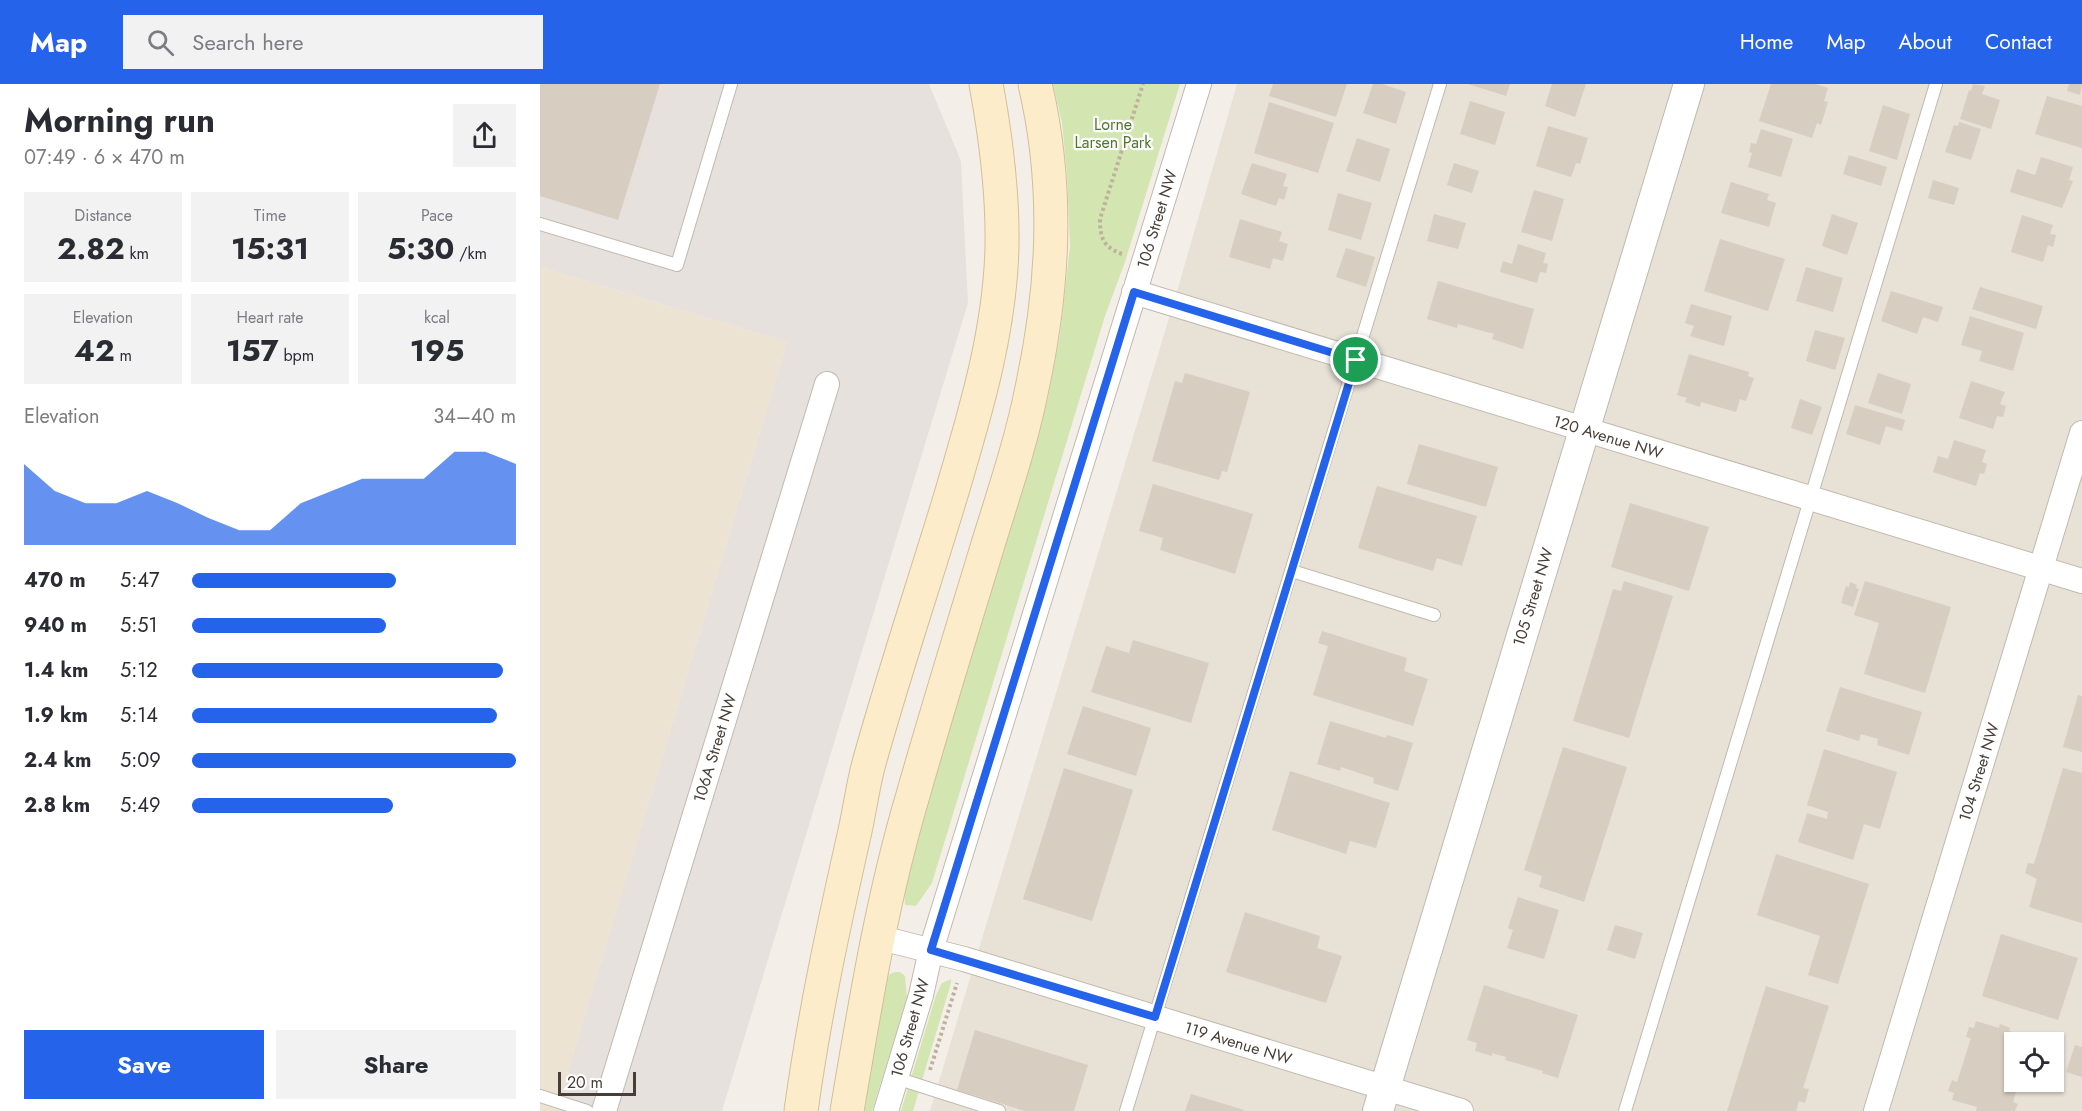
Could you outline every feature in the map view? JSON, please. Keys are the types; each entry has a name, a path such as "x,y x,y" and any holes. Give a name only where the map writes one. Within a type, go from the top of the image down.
{"main road":[{"path":"801,1111 824,970 868,766 987,370 998,302 1002,190 986,84"},
{"path":"847,1111 877,937 912,798 1015,454 1032,388 1052,248 1049,159 1035,84"}],"street":[{"name":"106 Street NW","path":"886,1111 921,995 931,950 1199,84"},
{"name":"105 Street NW","path":"1381,1099 1689,84"},
{"name":"120 Avenue NW","path":"1134,292 2082,581"},
{"name":"106A Street NW","path":"604,1111 827,384"},
{"name":"104 Street NW","path":"1876,1111 2082,433"},
{"name":"119 Avenue NW","path":"877,937 964,959 1155,1017 1381,1099 1461,1111"}],"lane":[{"path":"540,224 676,265 731,84"},
{"path":"1126,1111 1440,84"},
{"path":"1625,1111 1936,84"},
{"path":"1292,571 1434,615"},
{"path":"896,1078 999,1111"},
{"path":"540,1096 587,1111"}],"path":[{"path":"1143,84 1100,219 1100,236 1104,244 1114,251 1144,262"},
{"path":"925,1088 964,959"}],"shaded area":[{"path":"540,84 929,84 961,161 968,303 722,1111 556,1111 787,342 540,267"},
{"path":"1237,84 2082,84 2082,1111 930,1111 1178,288"},
{"path":"540,267 787,342 556,1111 540,1111"}],"green space":[{"name":"Lorne Larsen Park","path":"1053,84 1180,84 1125,262 1105,316 932,883 916,906 905,905 904,883 1048,397 1060,335 1070,246 1062,123"},
{"path":"900,972 905,976 907,998 872,1111 864,1111 885,982 890,974"},
{"path":"951,979 913,1111 901,1111 936,995 942,983"}],"building":[{"path":"540,84 660,84 618,220 540,196"},
{"path":"1273,84 1347,84 1336,117 1269,96"},
{"path":"1373,84 1382,84 1406,92 1396,124 1363,113"},
{"path":"1468,84 1510,84 1506,96"},
{"path":"1552,84 1586,84 1575,117 1545,106"},
{"path":"1771,84 1816,84 1828,88 1824,101 1828,102 1821,125 1817,123 1812,138 1759,121"},
{"path":"1973,84 1985,86 1982,94 2000,100 1991,129 1960,119"},
{"path":"2069,84 2082,84 2080,95 2067,91"},
{"path":"2047,96 2082,106 2082,148 2035,134"},
{"path":"1470,101 1505,112 1495,145 1460,134"},
{"path":"1269,102 1334,123 1318,173 1254,153"},
{"path":"1883,105 1910,114 1897,160 1869,151"},
{"path":"1959,122 1981,129 1971,160 1945,152 1954,125 1958,126"},
{"path":"1548,126 1588,138 1580,164 1576,163 1571,177 1536,166"},
{"path":"1761,129 1793,139 1781,177 1748,167 1752,153 1749,152 1751,143 1756,144"},
{"path":"1357,138 1390,149 1380,182 1346,171"},
{"path":"1849,155 1887,167 1881,186 1843,174"},
{"path":"2041,157 2073,167 2069,180 2073,181 2062,208 2010,192 2017,169 2035,175"},
{"path":"1252,163 1287,174 1283,186 1288,187 1284,200 1279,198 1276,206 1241,194"},
{"path":"1454,163 1479,171 1472,193 1447,185"},
{"path":"1933,180 1959,188 1954,205 1928,198"},
{"path":"1731,182 1769,194 1767,200 1776,203 1769,227 1721,213"},
{"path":"1534,190 1564,199 1552,241 1521,232"},
{"path":"1338,193 1372,203 1361,240 1328,230"},
{"path":"1434,214 1466,223 1458,249 1427,241"},
{"path":"1832,214 1858,223 1847,255 1822,246"},
{"path":"2022,215 2053,225 2050,234 2056,235 2053,247 2048,245 2043,262 2011,252"},
{"path":"1240,219 1282,232 1279,241 1288,244 1283,261 1273,258 1270,269 1229,257"},
{"path":"1720,239 1785,259 1768,311 1704,291"},
{"path":"1518,244 1546,253 1543,263 1548,264 1546,273 1540,272 1537,283 1500,272 1503,261 1512,264"},
{"path":"1346,248 1375,257 1366,287 1336,277"},
{"path":"1806,267 1843,278 1833,312 1796,301"},
{"path":"1438,281 1534,309 1523,349 1492,339 1494,334 1458,324 1457,328 1427,319"},
{"path":"1980,287 2043,306 2036,329 1972,309"},
{"path":"1891,291 1943,307 1938,322 1923,317 1917,334 1881,321"},
{"path":"1691,304 1732,316 1724,346 1690,336 1694,326 1685,323"},
{"path":"1970,316 2024,333 2013,371 1979,361 1982,351 1961,345"},
{"path":"1815,330 1845,338 1835,370 1806,361"},
{"path":"1689,354 1749,372 1748,376 1754,378 1746,401 1740,399 1736,412 1701,402 1700,407 1685,402 1687,398 1677,395"},
{"path":"1185,373 1250,392 1227,472 1222,471 1219,480 1152,461 1175,381 1182,383"},
{"path":"1878,373 1911,384 1902,414 1868,403"},
{"path":"1971,381 2005,392 2000,404 2006,406 2003,417 1997,416 1993,429 1959,418"},
{"path":"1800,399 1822,407 1812,435 1791,428"},
{"path":"1855,405 1905,420 1902,431 1886,426 1880,445 1846,434"},
{"path":"1954,440 1986,450 1982,462 1987,464 1984,474 1980,473 1976,486 1933,472 1938,456 1948,459"},
{"path":"1419,444 1498,467 1486,507 1407,484"},
{"path":"1153,484 1253,514 1235,574 1160,550 1163,538 1139,531"},
{"path":"1377,486 1477,516 1462,566 1437,558 1433,571 1358,548"},
{"path":"1630,503 1709,527 1689,591 1611,567"},
{"path":"1624,581 1673,596 1629,738 1573,721 1613,589 1621,591"},
{"path":"1865,581 1951,607 1925,693 1864,674 1879,623 1854,615"},
{"path":"1850,582 1857,585 1856,588 1859,589 1853,607 1841,603 1846,586 1849,587"},
{"path":"1322,631 1407,658 1404,671 1428,679 1413,726 1313,695 1328,646 1318,643"},
{"path":"1133,640 1209,663 1191,723 1091,692 1106,646 1129,653"},
{"path":"1840,687 1922,712 1909,755 1877,745 1878,739 1861,734 1859,741 1826,731"},
{"path":"2078,695 2082,696 2082,752 2063,747"},
{"path":"1083,706 1151,728 1136,776 1067,754"},
{"path":"1330,721 1386,738 1387,735 1413,743 1398,791 1373,783 1374,778 1341,767 1340,771 1317,764"},
{"path":"1563,747 1627,767 1584,902 1539,887 1542,876 1524,870"},
{"path":"1824,749 1897,772 1880,829 1864,824 1853,860 1798,842 1807,813 1827,819 1828,812 1807,805"},
{"path":"1064,768 1133,790 1092,921 1023,899"},
{"path":"2063,768 2082,773 2082,923 2029,907 2037,879 2025,873 2028,863 2034,864"},
{"path":"1290,771 1390,803 1376,848 1350,841 1346,854 1272,830"},
{"path":"1776,854 1869,884 1838,984 1808,975 1820,936 1757,915"},
{"path":"1518,897 1559,910 1544,959 1507,948 1513,930 1508,928"},
{"path":"1245,912 1320,936 1317,948 1342,956 1326,1003 1226,972"},
{"path":"1615,925 1643,933 1635,959 1607,950"},
{"path":"2001,934 2078,958 2058,1020 1982,996"},
{"path":"1484,985 1578,1015 1558,1078 1542,1073 1543,1071 1505,1060 1506,1057 1475,1051 1477,1043 1467,1040"},
{"path":"1766,986 1829,1006 1803,1088 1809,1089 1805,1103 1799,1101 1796,1111 1727,1111"},
{"path":"1976,1021 1999,1028 2000,1024 2010,1028 2009,1031 2012,1032 2004,1032 2004,1092 2016,1092 2013,1102 2018,1104 2015,1111 1976,1111 1977,1107 1952,1100 1954,1093 1948,1091 1952,1080 1957,1082 1971,1038 1966,1037 1969,1027 1974,1028"},
{"path":"975,1030 1088,1065 1074,1111 1025,1111 957,1090"},
{"path":"2075,1045 2082,1047 2082,1077 2066,1072"},
{"path":"1191,1094 1244,1110 1244,1111 1185,1111"}],"route":[{"path":"1134,292 1356,360 1155,1017 931,950 1134,292"}]}
